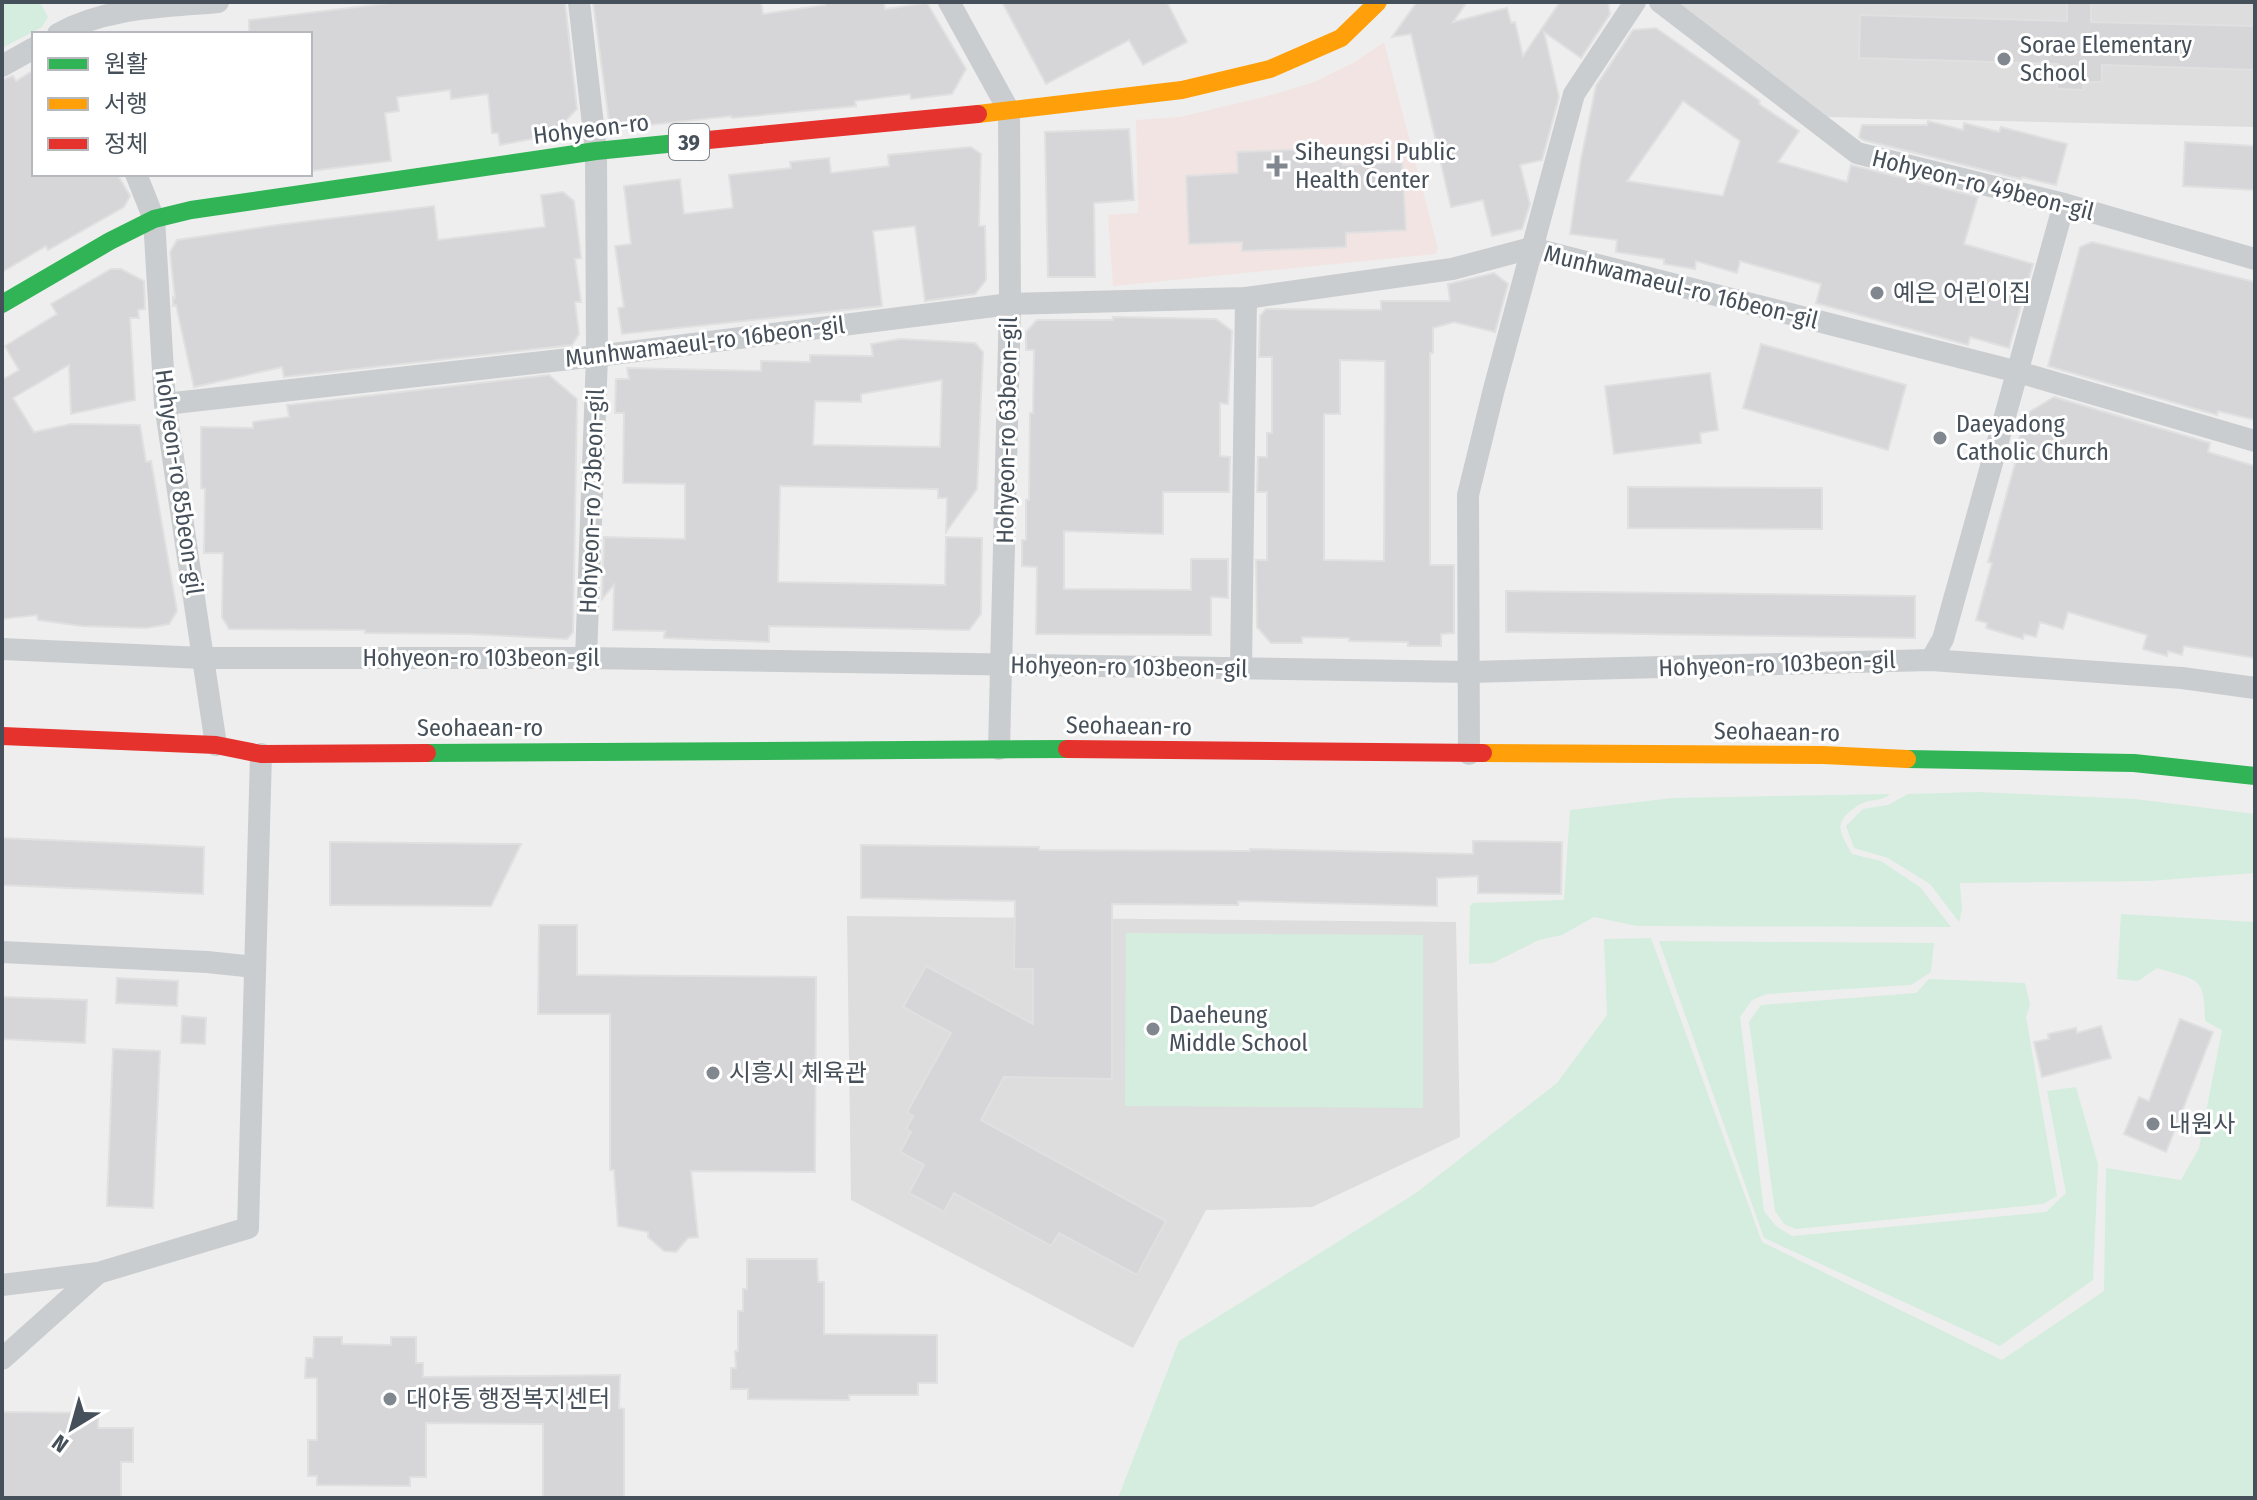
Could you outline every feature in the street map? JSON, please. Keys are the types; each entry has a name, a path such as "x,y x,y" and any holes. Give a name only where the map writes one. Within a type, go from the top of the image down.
{"main road":[{"name":"Hohyeon-ro","path":"2,304 154,219 191,210 596,151 1009,111 1182,90 1270,69 1341,38 1378,2"},
{"name":"Seohaean-ro","path":"2,736 216,745 261,754 999,749 1823,755 2134,763 2255,776"}],"street":[{"path":"68,2 81,28 122,11 218,2"},
{"name":"Hohyeon-ro 73beon-gil","path":"579,2 596,151 597,356 586,658"},
{"path":"949,2 1009,111"},
{"path":"1469,754 1468,495 1574,94 1635,2"},
{"name":"Hohyeon-ro 49beon-gil","path":"1660,2 1857,153 2064,204 2255,259"},
{"path":"2,66 32,49"},
{"name":"Hohyeon-ro 63beon-gil","path":"999,749 1010,304 1009,111"},
{"name":"Hohyeon-ro 85beon-gil","path":"137,176 154,219 165,404 216,745"},
{"path":"1931,660 1943,639 2064,204"},
{"name":"Munhwamaeul-ro 16beon-gil","path":"165,404 597,356 1010,304 1246,298 1452,269 1531,248 2018,372 2255,441"},
{"path":"1241,669 1246,298"},
{"name":"Hohyeon-ro 103beon-gil","path":"2,649 203,658 586,658 1470,672 1931,660 2182,678 2255,688"},
{"path":"2,1285 98,1273 248,1228 261,754"},
{"path":"2,952 255,967"},
{"path":"2,1359 98,1273"}],"shaded area":[{"name":"Sorae Elementary School","path":"1678,2 2255,2 2255,127 1828,117"},
{"name":"Siheungsi Public Health Center","path":"1384,42 1438,249 1435,254 1113,286 1108,215 1138,213 1136,120 1180,117 1314,82 1355,62"},
{"name":"Daeheung Middle School","path":"847,916 1456,922 1460,1137 1312,1207 1206,1210 1133,1348 851,1200"}],"green space":[{"path":"2,2 40,2 48,17 42,27 2,48"},
{"path":"1978,792 2135,799 2255,814 2255,873 2149,881 1960,883 1962,909 1959,922 1930,884 1888,858 1854,848 1846,826 1863,809 1888,805 1908,794"},
{"path":"1890,794 1863,803 1848,813 1841,823 1843,838 1852,854 1881,861 1920,887 1951,927 1637,926 1594,917 1562,935 1539,940 1493,963 1469,964 1470,906 1473,903 1564,900 1570,810 1673,798"},
{"path":"2121,914 2255,922 2255,1498 1118,1498 1179,1341 1416,1193 1557,1083 1607,1015 1604,939 1651,938 1762,1242 2002,1360 2104,1291 2106,1168 2181,1180 2199,1148 2222,1030 2205,1021 2201,987 2190,978 2157,968 2138,981 2117,979"},
{"path":"1126,933 1423,935 1423,1108 1125,1106"},
{"path":"1659,941 1934,943 1931,972 1911,985 1767,994 1752,1000 1740,1017 1764,1211 1776,1226 1792,1236 2046,1212 2066,1193 2047,1091 2076,1087 2098,1164 2093,1280 2000,1346 1764,1238"},
{"path":"1929,979 2025,983 2030,1005 2026,1017 2057,1196 2043,1204 1796,1229 1784,1224 1775,1211 1749,1022 1761,1005 1916,993"}],"building":[{"path":"398,2 565,2 577,109 562,125 541,137 500,145 498,133 492,133 488,94 451,99 450,90 397,97 399,111 385,113 391,161 312,171 312,32 249,32 249,20"},
{"path":"593,2 761,2 763,14 825,5 825,2 884,2 885,9 927,3 966,69 952,94 911,99 910,94 855,101 856,106 621,128 609,121"},
{"path":"1002,2 1167,2 1187,42 1143,65 1129,40 1046,84"},
{"path":"1417,2 1467,2 1453,22 1507,8 1511,23 1515,22 1523,56 1560,2 1608,2 1610,14 1581,58 1544,32 1559,97 1542,160 1520,165 1530,204 1522,229 1492,236 1483,200 1451,207 1411,34 1392,37"},
{"path":"2067,2 2091,2 2091,22 2255,26 2255,70 2102,65 2102,82 2084,82 2083,90 2057,89 2058,64 1859,58 1860,15 2067,21"},
{"path":"1656,28 1799,131 1778,162 1847,182 1851,165 1978,197 1964,244 2033,264 2009,348 1970,337 1968,345 1816,303 1821,284 1740,261 1737,273 1696,261 1695,269 1664,264 1664,259 1616,252 1617,240 1570,234 1596,86 1633,30","holes":["1683,101 1740,141 1723,196 1627,181"]},
{"path":"32,71 32,176 118,176 130,196 124,207 2,272 2,80 13,76 16,81"},
{"path":"1928,121 1963,130 1964,123 1999,132 2001,127 2067,144 2056,185 2021,179 1859,137 1862,125 1927,125"},
{"path":"1129,129 1134,200 1094,203 1095,277 1048,277 1045,132"},
{"path":"2185,142 2255,146 2255,190 2183,186"},
{"path":"971,147 981,154 979,226 985,226 986,280 975,294 925,301 915,226 873,231 882,306 622,334 618,308 624,307 615,246 631,244 624,186 680,179 684,214 733,208 729,175 791,168 790,162 829,158 831,173 889,166 888,155"},
{"path":"1342,148 1343,165 1402,162 1406,230 1346,233 1346,247 1242,251 1242,242 1189,244 1186,176 1238,173 1237,152"},
{"path":"563,192 574,201 581,258 575,259 581,302 575,302 579,334 572,345 284,377 282,367 194,387 176,305 173,306 175,298 170,252 177,240 434,206 438,240 545,227 541,195"},
{"path":"2092,242 2255,282 2255,420 2218,411 2217,415 2048,366 2080,247"},
{"path":"111,269 121,269 144,281 145,309 138,310 139,318 130,318 135,400 71,414 69,365 13,398 34,432 71,424 140,425 146,462 151,461 177,611 169,624 146,628 82,626 38,620 37,615 2,619 2,380 19,370 5,346 57,314 51,304"},
{"path":"1494,273 1508,284 1495,332 1454,322 1433,328 1433,353 1430,353 1430,565 1454,565 1454,633 1441,634 1441,646 1302,637 1302,643 1271,643 1257,627 1256,560 1267,560 1267,492 1257,492 1258,457 1267,457 1267,433 1272,433 1272,357 1259,357 1260,316 1266,309 1381,310 1381,301 1450,301 1448,284","holes":["1340,360 1385,361 1384,561 1324,560 1324,414 1340,414"]},
{"path":"1113,317 1216,319 1232,331 1228,404 1220,403 1220,456 1230,457 1229,492 1163,492 1163,534 1064,531 1064,589 1191,590 1191,559 1228,559 1228,598 1211,597 1211,635 1036,634 1037,567 1022,566 1022,540 1026,540 1026,500 1029,500 1030,413 1033,413 1034,350 1026,350 1026,332 1037,320 1113,320"},
{"path":"900,339 975,343 983,352 977,489 946,532 947,498 938,498 938,489 780,486 778,582 945,585 946,537 982,538 981,614 969,630 769,626 769,642 664,638 665,631 613,630 614,585 602,599 604,537 685,539 685,484 623,483 624,413 615,413 616,379 629,379 627,368 761,371 761,361 810,362 810,355 873,356 871,344","holes":["942,380 940,447 813,445 815,401 861,402 861,394"]},
{"path":"1761,344 1906,385 1888,450 1743,408"},
{"path":"1710,373 1718,430 1700,433 1701,443 1614,454 1605,386"},
{"path":"549,375 577,399 573,632 567,639 365,633 365,630 229,629 222,617 223,553 204,553 205,489 201,488 201,427 253,428 253,422 289,417 287,405"},
{"path":"2054,397 2210,443 2208,452 2255,466 2255,658 2184,646 2182,655 2168,651 2167,656 2143,649 2147,635 2068,612 2063,629 2040,622 2036,637 2024,634 2023,639 1986,628 1987,623 1976,620 2026,414"},
{"path":"1628,487 1822,488 1822,529 1628,528"},
{"path":"1506,591 1915,596 1915,638 1506,632"},
{"path":"2,838 204,847 203,894 2,885"},
{"path":"1473,841 1562,842 1561,894 1478,893 1478,876 1437,878 1437,906 1238,901 1238,905 1112,904 1112,1079 1004,1077 981,1120 1166,1221 1137,1275 1059,1233 1051,1246 954,1193 944,1212 909,1193 924,1165 900,1152 911,1132 906,1129 913,1116 907,1112 951,1033 903,1007 926,966 1033,1024 1033,969 1014,969 1015,901 861,898 861,845 1473,854"},
{"path":"330,842 521,844 491,906 330,905"},
{"name":"시흥시 체육관","path":"539,925 577,925 577,975 816,977 815,1172 691,1171 698,1237 688,1238 676,1252 664,1251 648,1237 648,1232 618,1226 614,1170 610,1170 610,1014 538,1014"},
{"path":"117,978 178,981 177,1006 116,1003"},
{"path":"2,997 87,1000 85,1043 2,1039"},
{"path":"182,1016 206,1018 205,1044 181,1043"},
{"path":"2180,1019 2213,1032 2166,1152 2124,1134 2139,1097 2149,1101"},
{"path":"2101,1026 2111,1058 2042,1077 2034,1042 2049,1039 2048,1034 2076,1028 2077,1033"},
{"path":"113,1049 160,1051 153,1208 107,1206"},
{"path":"747,1259 817,1259 818,1282 824,1282 824,1334 937,1335 937,1383 918,1383 918,1395 849,1395 849,1400 748,1399 748,1389 731,1389 731,1368 736,1368 735,1351 738,1351 738,1311 743,1311 743,1289 747,1289"},
{"path":"314,1337 342,1337 342,1344 391,1345 391,1337 416,1337 416,1363 423,1363 423,1377 620,1375 619,1408 624,1409 624,1498 543,1498 543,1424 426,1423 426,1477 410,1477 410,1486 317,1485 317,1476 308,1476 308,1440 317,1440 317,1378 305,1378 306,1358 313,1358"},
{"path":"2,1412 98,1413 98,1428 133,1428 133,1462 121,1462 121,1498 2,1498"}],"traffic: fast":[{"path":"2,304 154,219 191,210 596,151 677,143"},
{"path":"427,753 1067,749"},
{"path":"1907,759 2134,763 2255,776"}],"traffic: slow":[{"path":"978,114 1182,90 1270,69 1341,38 1378,2"},
{"path":"1483,753 1823,755 1907,759"}],"traffic: jam":[{"path":"677,143 978,114"},
{"path":"2,736 216,745 261,754 427,753"},
{"path":"1067,749 1483,753"}],"place":[{"name":"Sorae Elementary School","path":"2004,59"},
{"name":"Siheungsi Public Health Center","path":"1277,166"},
{"name":"예은 어린이집","path":"1877,293"},
{"name":"Daeyadong Catholic Church","path":"1940,438"},
{"name":"Daeheung Middle School","path":"1153,1029"},
{"name":"시흥시 체육관","path":"713,1073"},
{"name":"내원사","path":"2153,1124"},
{"name":"대야동 행정복지센터","path":"390,1399"}]}
